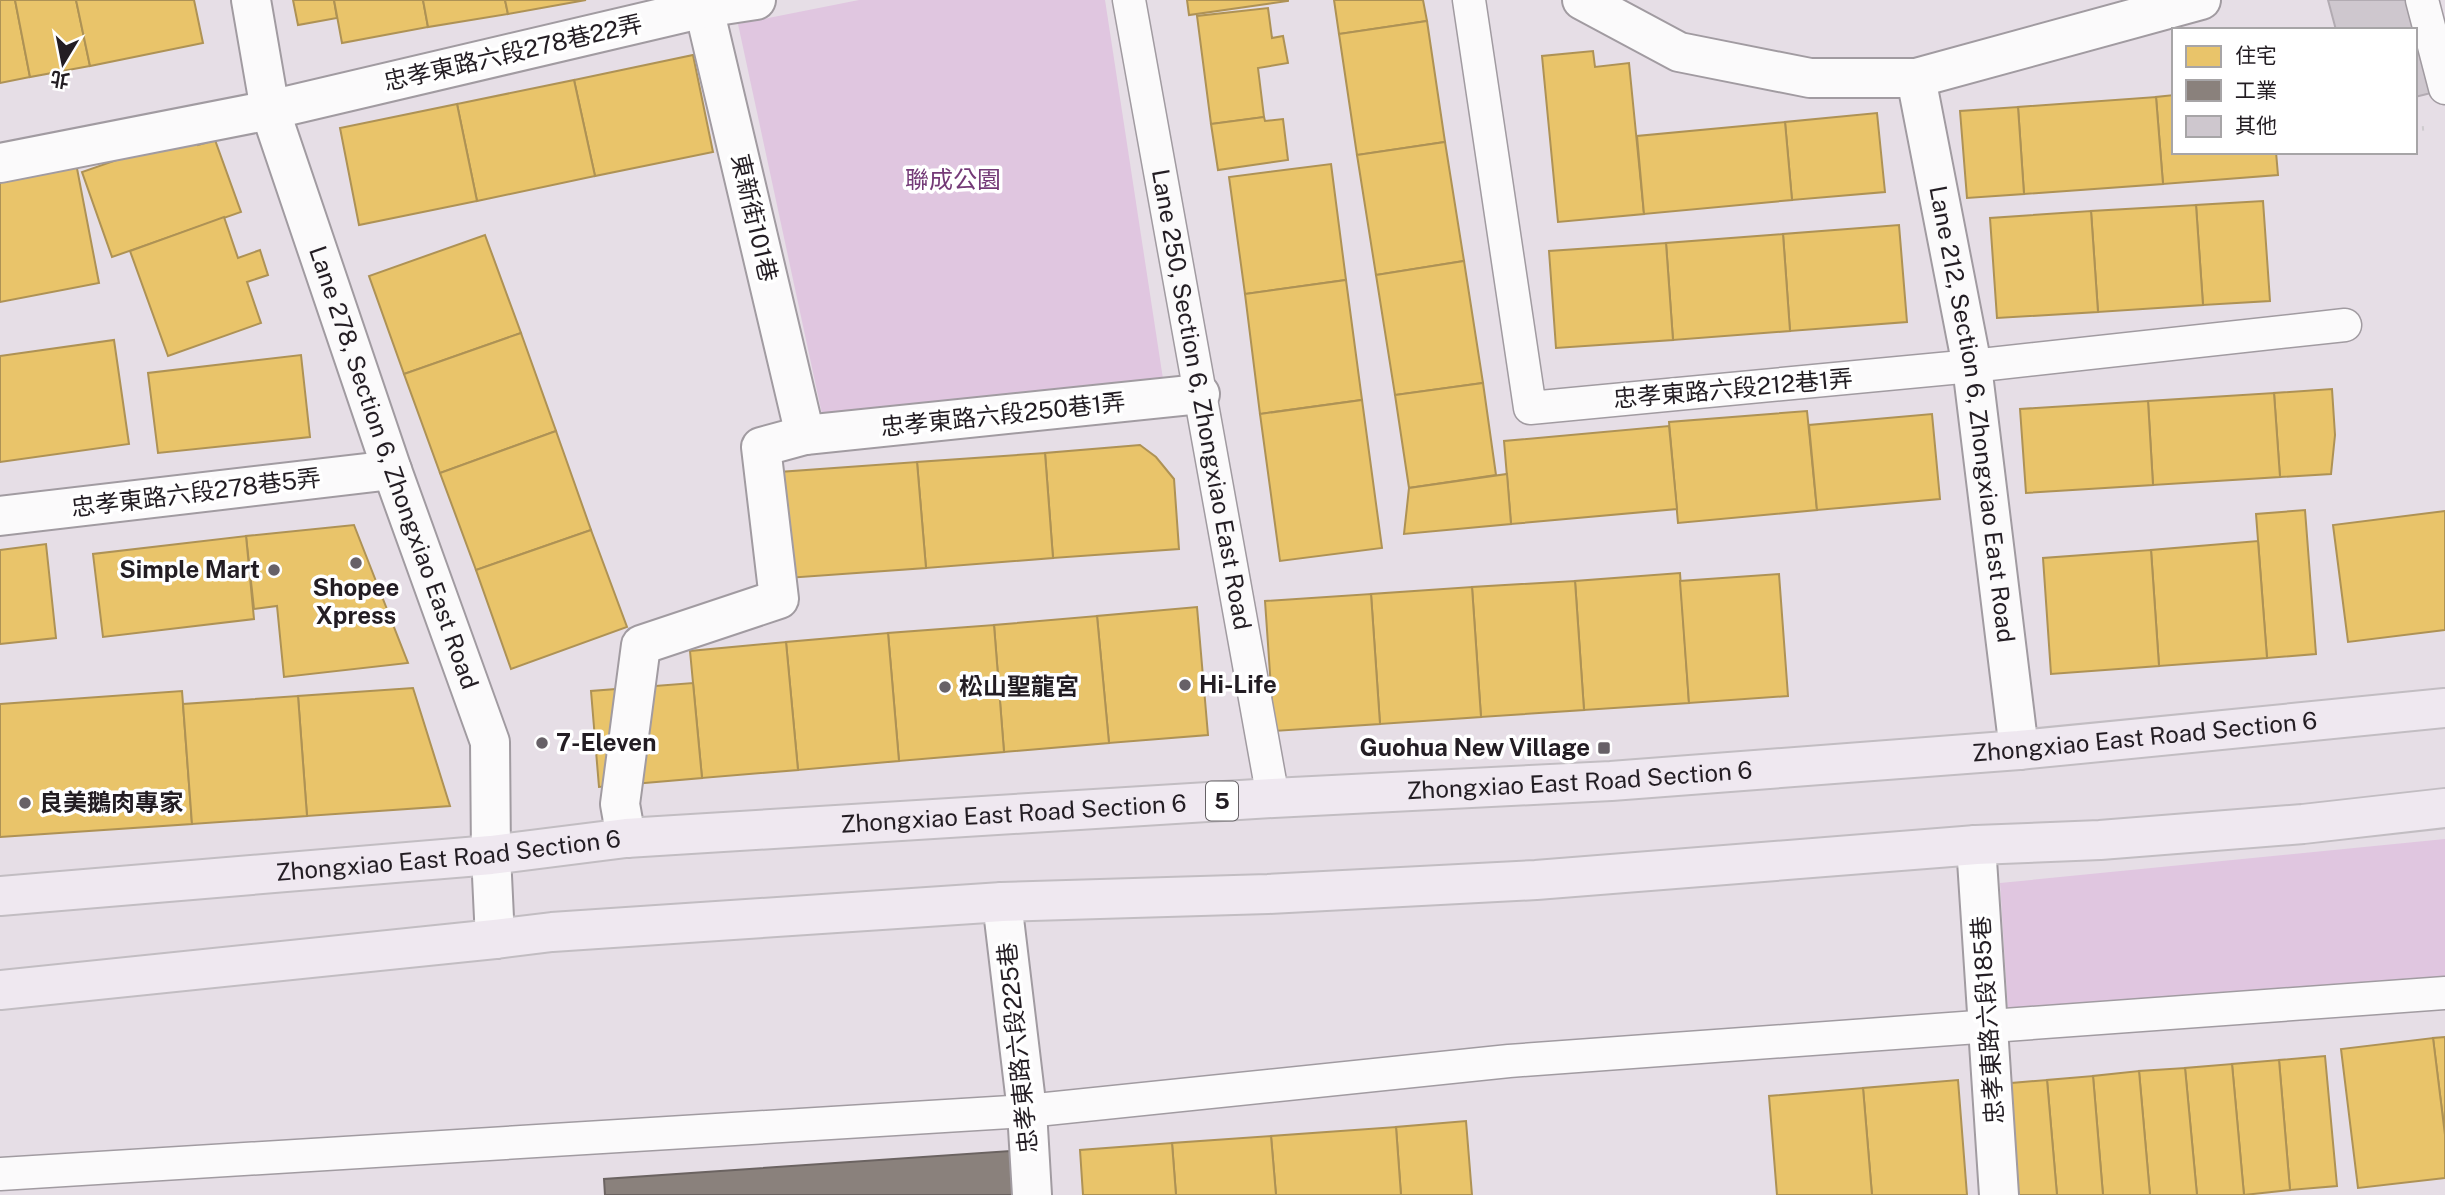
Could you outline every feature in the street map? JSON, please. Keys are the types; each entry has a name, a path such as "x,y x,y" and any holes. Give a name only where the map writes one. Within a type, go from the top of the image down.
{"main road":[{"name":"Zhongxiao East Road Section 6","path":"0,896 491,855 626,838 1273,798 1611,781 2019,750 2445,708"},
{"path":"0,990 552,932 1002,902 1268,894 1535,880 1976,845 2100,840 2303,824 2445,808"}],"street":[{"name":"Lane 278, Section 6, Zhongxiao East Road","path":"251,0 270,110 391,470 490,742 495,939"},
{"name":"忠孝東路六段278巷22弄","path":"0,163 270,110 703,4 756,0"},
{"path":"1582,0 1679,52 1810,78 1916,78 2202,0"},
{"name":"東新街101巷","path":"703,4 805,435"},
{"name":"Lane 212, Section 6, Zhongxiao East Road","path":"1916,78 1972,366 2019,750"},
{"name":"忠孝東路六段250巷1弄","path":"626,838 620,804 641,645 779,599 761,447 805,435 1200,394"},
{"name":"忠孝東路六段278巷5弄","path":"0,516 391,470"},
{"name":"忠孝東路六段185巷","path":"1976,845 1999,1195"},
{"name":"忠孝東路六段225巷","path":"1002,902 1027,1111 1032,1195"}],"lane":[{"name":"Lane 250, Section 6, Zhongxiao East Road","path":"1129,0 1273,798"},
{"name":"忠孝東路六段212巷1弄","path":"1469,0 1530,408 1972,366 2345,325"},
{"path":"2422,0 2445,88"},
{"path":"0,1174 1027,1111 1509,1061 2445,993"}],"green space":[{"name":"聯成公園","path":"859,0 1105,0 1163,379 822,414 738,24"},
{"path":"2445,839 2445,981 2009,1026 2000,883"}],"building: 住宅":[{"path":"0,0 15,0 30,77 0,83"},
{"path":"15,0 76,0 90,66 30,77"},
{"path":"76,0 194,0 203,43 90,66"},
{"path":"293,0 334,0 337,18 298,25"},
{"path":"334,0 423,0 428,27 342,43"},
{"path":"423,0 505,0 508,14 428,27"},
{"path":"505,0 586,0 508,14"},
{"path":"1187,0 1288,0 1288,1 1189,15"},
{"path":"1334,0 1423,0 1427,21 1339,34"},
{"path":"1268,8 1272,38 1283,36 1288,63 1258,68 1264,117 1211,124 1197,16"},
{"path":"1427,21 1445,142 1357,155 1339,34"},
{"path":"1593,51 1595,67 1629,63 1644,214 1558,222 1542,56"},
{"path":"693,55 713,152 595,176 574,80"},
{"path":"574,80 595,176 477,201 457,104"},
{"path":"2172,95 2172,154 2276,154 2278,175 2163,184 2156,97"},
{"path":"2156,97 2163,184 2024,194 2018,107"},
{"path":"457,104 477,201 359,225 340,128"},
{"path":"2018,107 2024,194 1967,198 1960,111"},
{"path":"1877,113 1885,192 1792,200 1785,122"},
{"path":"1264,117 1265,121 1283,119 1288,160 1218,170 1211,124"},
{"path":"1785,122 1792,200 1644,214 1637,136"},
{"path":"194,133 198,145 215,140 241,212 112,257 82,172"},
{"path":"1445,142 1464,261 1376,275 1357,155"},
{"path":"75,158 99,283 0,302 0,173"},
{"path":"1331,164 1346,280 1245,294 1229,177"},
{"path":"2263,201 2270,301 2203,305 2196,205"},
{"path":"2196,205 2203,305 2098,312 2091,211"},
{"path":"2091,211 2098,312 1997,318 1990,218"},
{"path":"224,217 238,258 260,250 268,275 247,282 261,323 168,356 130,251"},
{"path":"1899,225 1907,322 1790,331 1783,234"},
{"path":"1783,234 1790,331 1673,340 1666,243"},
{"path":"485,235 521,333 404,374 369,276"},
{"path":"1666,243 1673,340 1556,348 1549,251"},
{"path":"1464,261 1483,383 1395,395 1376,275"},
{"path":"1346,280 1362,400 1260,414 1245,294"},
{"path":"521,333 556,431 440,473 404,374"},
{"path":"114,340 129,444 0,462 0,356"},
{"path":"301,355 310,437 158,453 148,373"},
{"path":"1483,383 1496,475 1409,488 1395,395"},
{"path":"2332,389 2335,435 2331,474 2280,477 2274,393"},
{"path":"2274,393 2280,477 2153,485 2148,401"},
{"path":"1362,400 1382,548 1280,561 1260,414"},
{"path":"2148,401 2153,485 2026,493 2020,409"},
{"path":"1807,411 1817,510 1678,523 1669,422"},
{"path":"1932,414 1940,499 1817,510 1809,425"},
{"path":"1669,426 1677,509 1511,524 1504,441"},
{"path":"556,431 591,530 476,570 440,473"},
{"path":"1140,445 1156,457 1174,479 1179,549 1053,558 1045,453"},
{"path":"1045,453 1053,558 926,568 917,462"},
{"path":"917,462 926,568 787,578 779,472"},
{"path":"1507,474 1511,524 1404,534 1409,488"},
{"path":"2305,510 2316,654 2267,658 2256,514"},
{"path":"2445,511 2445,630 2348,642 2333,525"},
{"path":"354,525 408,663 284,677 277,606 254,609 246,536"},
{"path":"591,530 627,627 511,669 476,570"},
{"path":"246,536 254,619 103,637 93,554"},
{"path":"2258,541 2267,658 2159,666 2151,550"},
{"path":"46,544 56,638 0,644 0,550"},
{"path":"2151,550 2159,666 2051,674 2043,558"},
{"path":"1680,573 1689,703 1584,710 1575,581"},
{"path":"1779,574 1788,696 1689,703 1680,581"},
{"path":"1575,581 1584,710 1481,717 1472,587"},
{"path":"1472,587 1481,717 1380,724 1371,594"},
{"path":"1371,594 1380,724 1274,731 1265,601"},
{"path":"1197,607 1208,735 1109,743 1097,616"},
{"path":"1097,616 1109,743 1004,752 994,625"},
{"path":"994,625 1004,752 899,761 888,633"},
{"path":"888,633 899,761 798,770 786,642"},
{"path":"786,642 798,770 702,778 690,651"},
{"path":"693,683 702,778 599,787 591,691"},
{"path":"413,688 450,806 307,816 298,696"},
{"path":"182,691 192,824 0,837 0,704"},
{"path":"298,696 307,816 192,824 183,704"},
{"path":"2445,1037 2445,1135 2433,1038"},
{"path":"2433,1038 2445,1135 2445,1178 2358,1188 2341,1049"},
{"path":"2325,1056 2337,1186 2290,1190 2279,1060"},
{"path":"2279,1060 2290,1190 2244,1195 2232,1064"},
{"path":"2232,1064 2244,1195 2197,1195 2185,1068"},
{"path":"2185,1068 2197,1195 2150,1195 2139,1071"},
{"path":"2139,1071 2150,1195 2103,1195 2093,1076"},
{"path":"2093,1076 2103,1195 2057,1195 2047,1080"},
{"path":"1958,1080 1967,1195 1872,1195 1863,1088"},
{"path":"2047,1080 2057,1195 2010,1195 2000,1084"},
{"path":"1863,1088 1872,1195 1777,1195 1769,1096"},
{"path":"1466,1121 1472,1195 1401,1195 1396,1127"},
{"path":"1396,1127 1401,1195 1276,1195 1271,1136"},
{"path":"1271,1136 1276,1195 1176,1195 1172,1143"},
{"path":"1172,1143 1176,1195 1083,1195 1080,1150"}],"building: 工業":[{"path":"1010,1151 1013,1195 605,1195 604,1179"}],"building: 其他":[{"path":"2328,0 2410,0 2435,92 2417,96 2417,28 2335,28"}],"place":[{"name":"Shopee Xpress","path":"356,563"},
{"name":"Simple Mart","path":"274,570"},
{"name":"Hi-Life","path":"1185,685"},
{"name":"松山聖龍宮","path":"945,687"},
{"name":"7-Eleven","path":"542,743"},
{"name":"Guohua New Village","path":"1604,748"},
{"name":"良美鵝肉專家","path":"25,803"}]}
